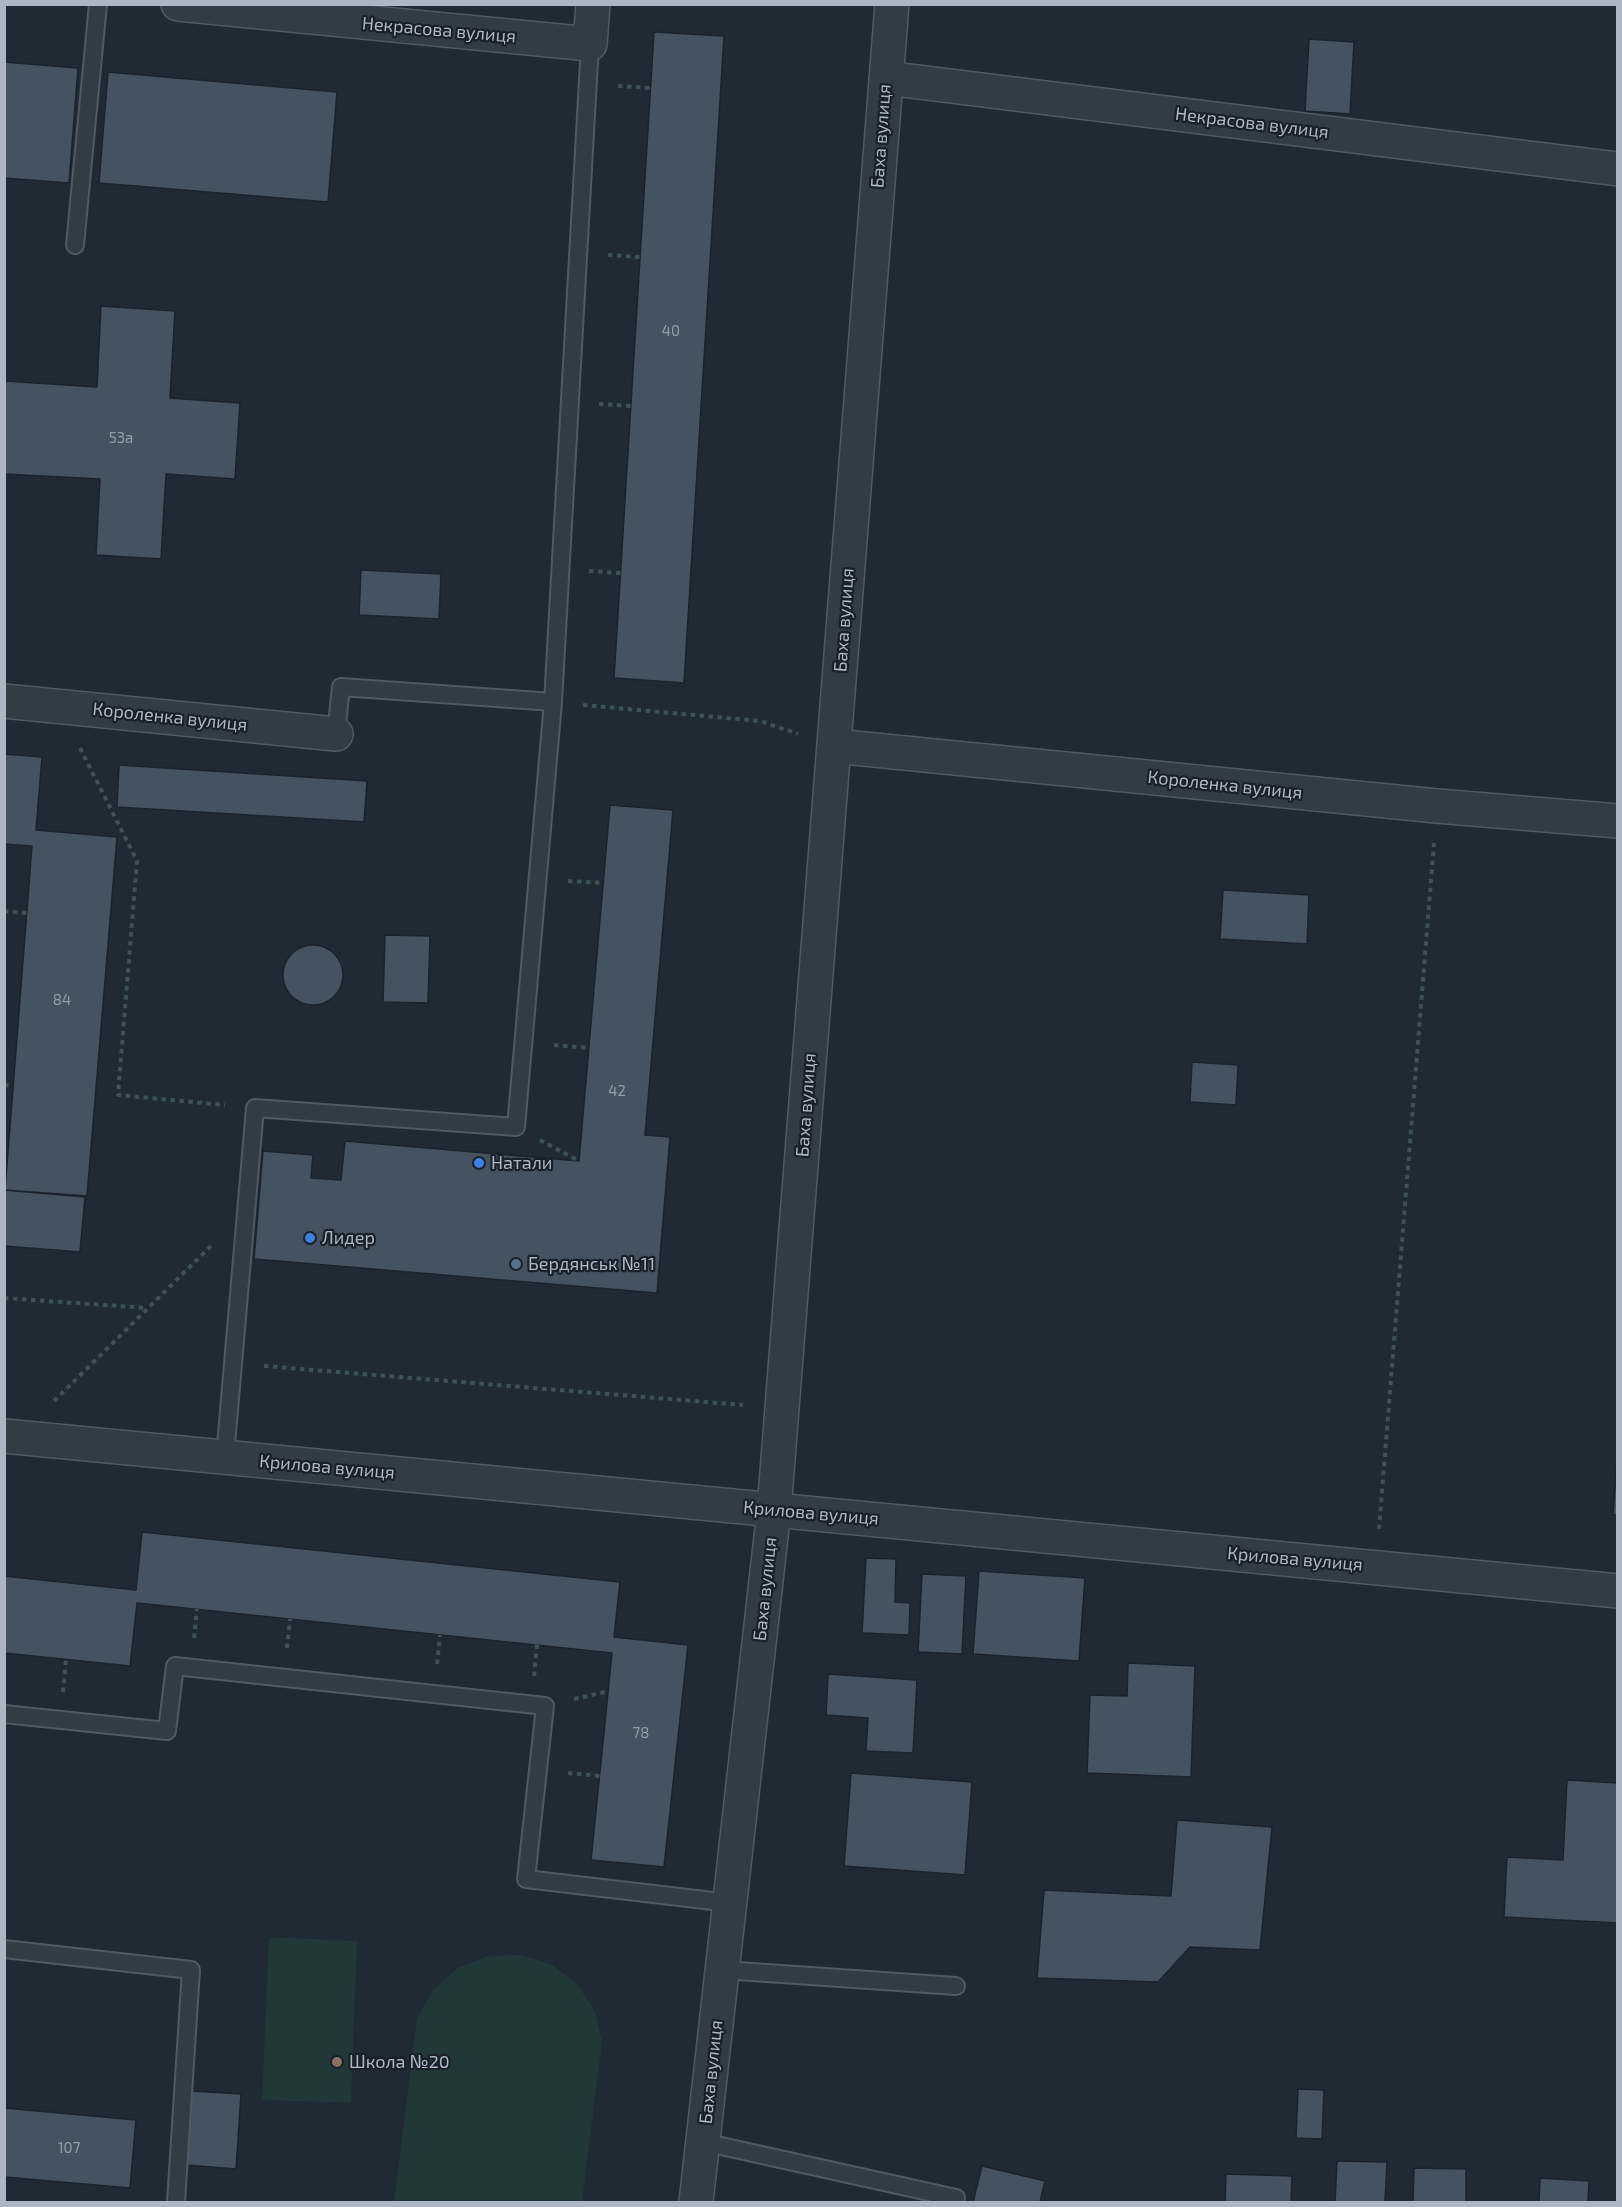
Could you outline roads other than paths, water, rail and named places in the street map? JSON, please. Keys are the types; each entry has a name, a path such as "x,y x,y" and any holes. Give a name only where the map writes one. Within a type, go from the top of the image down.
{"street":[{"name":"Некрасова вулиця","path":"178,4 590,44"},
{"path":"590,44 593,4"},
{"name":"Баха вулиця","path":"696,2202 774,1509 892,4"},
{"name":"Некрасова вулиця","path":"886,78 1617,169"},
{"name":"Короленка вулиця","path":"4,701 336,734"},
{"name":"Короленка вулиця","path":"834,746 1437,806 1617,821"},
{"name":"Крилова вулиця","path":"11,1437 1376,1566 1617,1591"}],"lane":[{"path":"75,245 98,4"},
{"path":"225,1457 255,1108 516,1127 553,702 590,44"},
{"path":"336,734 341,687 553,702"},
{"path":"4,1714 167,1731 174,1666 545,1706 526,1878 730,1903"},
{"path":"4,1949 191,1970 176,2202"},
{"path":"723,1970 956,1986"},
{"path":"703,2142 956,2198"}],"place":[{"name":"Натали","path":"479,1163"},
{"name":"Лидер","path":"310,1238"},
{"name":"Бердянськ №11","path":"516,1264"},
{"name":"Школа №20","path":"337,2062"}]}
